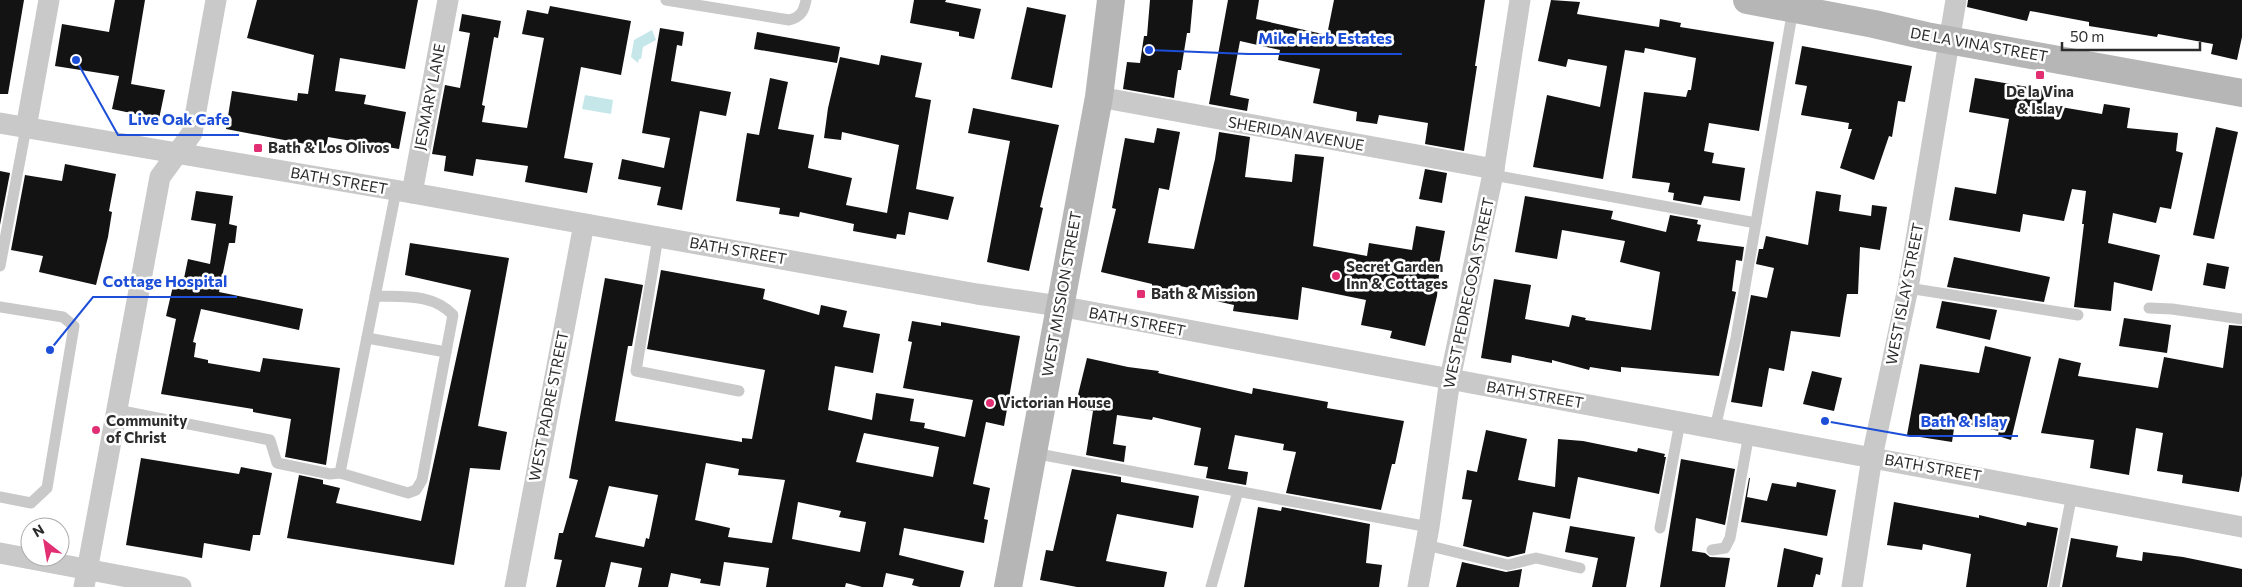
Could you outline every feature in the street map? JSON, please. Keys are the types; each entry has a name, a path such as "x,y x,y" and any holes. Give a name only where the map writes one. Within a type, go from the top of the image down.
{"main road":[{"name":"WEST MISSION STREET","path":"1011,586 1059,306 1099,96 1110,0"},
{"name":"DE LA VINA STREET","path":"1749,0 1793,9 1825,7 1948,40 2242,93"}],"street":[{"path":"26,128 49,0"},
{"path":"86,579 160,177 192,134 216,0"},
{"name":"JESMARY LANE","path":"404,192 448,0"},
{"name":"WEST PEDREGOSA STREET","path":"1418,587 1450,379 1493,172 1520,0"},
{"name":"WEST ISLAY STREET","path":"1852,587 1872,457 1908,288 1956,0"},
{"name":"SHERIDAN AVENUE","path":"1099,96 1493,172"},
{"name":"BATH STREET","path":"0,123 404,192 977,294 1059,306 2242,526"},
{"name":"WEST PADRE STREET","path":"515,587 584,224"},
{"path":"0,553 86,579 180,587"}],"lane":[{"path":"666,0 789,20 796,18 804,11 806,0"},
{"path":"1715,428 1736,338 1793,9"},
{"path":"0,265 4,220 26,128"},
{"path":"1493,172 1756,223"},
{"path":"340,473 375,296 404,192"},
{"path":"658,237 636,371 739,391"},
{"path":"1908,288 2078,315"},
{"path":"117,410 270,440 277,463 330,474 340,473 408,493 416,490 422,480 453,315 431,299 375,296"},
{"path":"0,308 63,317 74,326 47,488 31,503 0,497"},
{"path":"2148,308 2172,309 2242,319"},
{"path":"367,338 446,352"},
{"path":"1660,528 1680,422"},
{"path":"1712,550 1725,548 1730,538 1749,434"},
{"path":"1033,453 1238,492 1427,536 1508,565 1515,565 1536,558 1580,568"},
{"path":"1211,587 1238,492"},
{"path":"2054,587 2072,494"}],"water":[{"path":"652,30 656,40 643,47 641,59 639,59 638,63 631,57 634,40"},
{"path":"585,95 613,100 611,114 582,109"}],"building":[{"path":"0,0 24,0 8,94 0,94"},
{"path":"115,0 145,0 131,84 165,90 159,119 112,109 119,76 55,66 62,24 109,32"},
{"path":"257,0 418,0 405,69 340,58 335,91 366,95 364,104 406,112 399,149 328,137 326,148 226,129 232,91 297,101 298,93 308,94 314,55 247,38"},
{"path":"914,0 946,0 945,2 981,9 974,39 959,36 959,32 910,23"},
{"path":"1150,0 1193,0 1190,33 1187,33 1181,70 1178,70 1174,98 1123,89 1127,62 1140,63 1144,36 1147,36"},
{"path":"1228,0 1259,0 1256,19 1327,35 1334,0 1485,0 1464,151 1425,144 1428,123 1379,115 1377,124 1356,121 1357,112 1313,103 1320,69 1278,60 1280,50 1240,41 1230,95 1249,99 1247,111 1209,104"},
{"path":"1551,0 1580,2 1577,14 1659,27 1660,19 1681,23 1680,27 1774,42 1759,131 1709,123 1704,151 1714,153 1712,163 1745,168 1740,201 1704,196 1701,205 1673,200 1674,193 1668,192 1670,183 1632,178 1644,92 1686,97 1688,90 1691,90 1696,58 1645,48 1644,53 1625,50 1603,179 1533,167 1547,95 1600,107 1607,66 1568,59 1566,67 1538,61"},
{"path":"1968,0 2242,0 2242,37 2237,60 2211,54 2213,44 2158,34 2157,37 2089,26 2089,22 2030,11 2027,21 1967,7"},
{"path":"550,6 631,21 621,75 581,67 564,158 593,163 587,193 525,182 528,166 476,159 473,176 444,171 446,156 432,154 445,85 460,88 470,33 459,31 462,14 501,21 498,38 494,37 482,105 485,106 482,122 527,128 544,38 522,34 527,10 548,14"},
{"path":"1027,7 1066,15 1052,88 1011,79"},
{"path":"660,28 684,32 682,46 677,45 671,81 731,92 726,116 700,111 682,210 657,205 661,187 618,179 622,159 664,168 670,138 642,133"},
{"path":"757,32 840,47 837,63 754,49"},
{"path":"1802,46 1912,66 1905,102 1898,101 1892,137 1889,136 1874,180 1840,168 1852,129 1848,129 1849,123 1801,115 1807,86 1795,84"},
{"path":"881,55 922,63 915,97 931,100 916,189 954,197 948,220 909,212 905,235 897,234 896,239 853,231 854,224 800,212 799,217 779,214 780,208 736,201 747,133 759,135 770,78 788,82 778,129 814,135 808,168 852,178 846,205 887,213 899,145 842,132 841,140 824,138 828,108 840,57 879,65"},
{"path":"1975,78 2045,90 2043,104 2102,114 2104,104 2130,108 2127,128 2178,133 2176,151 2183,153 2171,209 2160,207 2156,223 2113,213 2108,243 2160,255 2152,291 2114,282 2111,311 2074,307 2086,191 2072,189 2064,221 2023,214 2020,232 1949,220 1955,187 1996,194 2009,119 1969,112"},
{"path":"973,108 1059,125 1040,207 1043,208 1029,271 987,262 1010,141 968,133"},
{"path":"2216,127 2238,132 2214,239 2193,235"},
{"path":"1157,128 1180,132 1169,190 1159,188 1148,243 1194,249 1215,159 1219,132 1250,137 1245,177 1292,182 1295,154 1324,157 1313,246 1367,256 1369,243 1412,250 1416,226 1445,231 1437,275 1439,275 1437,296 1425,346 1390,338 1392,331 1361,325 1366,300 1302,287 1298,320 1233,311 1234,305 1207,299 1209,292 1180,286 1179,290 1152,287 1152,284 1101,272 1116,209 1112,208 1125,138 1154,143"},
{"path":"65,164 116,174 109,211 112,212 108,237 96,285 39,272 43,256 11,250 25,175 62,181"},
{"path":"1425,169 1447,173 1442,203 1419,199"},
{"path":"0,171 10,173 0,225"},
{"path":"196,191 233,196 229,224 237,226 235,243 229,243 219,292 303,309 299,330 201,309 193,342 196,343 194,357 208,360 208,363 260,372 263,358 340,368 326,465 285,457 291,419 253,412 253,409 161,394 176,319 166,316 173,286 182,288 188,259 210,264 216,224 191,220"},
{"path":"1816,191 1841,195 1839,211 1871,216 1872,205 1887,207 1880,250 1860,247 1858,294 1847,294 1840,337 1791,331 1784,371 1769,368 1762,407 1731,402 1751,295 1767,298 1774,268 1756,264 1759,249 1763,249 1766,236 1808,245"},
{"path":"1525,196 1613,211 1611,219 1666,232 1670,215 1698,220 1697,224 1701,225 1697,241 1744,247 1742,261 1736,260 1732,291 1736,292 1719,376 1621,367 1621,372 1590,367 1589,370 1552,360 1552,363 1512,355 1511,363 1481,358 1494,279 1531,285 1525,319 1569,327 1572,315 1586,318 1585,320 1651,330 1660,272 1620,262 1625,241 1562,230 1557,259 1515,252"},
{"path":"410,243 509,258 478,426 507,432 500,470 470,468 454,565 287,538 299,475 323,480 323,484 340,488 336,503 421,521 471,290 405,275"},
{"path":"1954,257 2050,277 2044,302 1947,287"},
{"path":"2207,263 2229,267 2225,289 2203,285"},
{"path":"661,270 765,289 763,299 819,315 821,305 847,311 843,327 880,334 873,373 835,366 828,410 872,420 876,393 914,399 910,421 925,423 924,428 965,437 973,400 903,388 912,342 908,341 912,321 941,326 941,322 1020,336 1004,426 986,422 973,484 990,488 984,519 988,520 984,543 904,528 899,555 964,571 960,587 920,587 912,585 914,579 886,573 883,587 862,587 846,583 845,587 766,587 769,568 724,562 720,586 700,583 701,579 671,573 668,587 638,587 642,568 611,562 605,587 556,587 562,560 554,559 559,533 563,533 578,480 569,478 605,278 643,285 632,346 628,346 615,421 742,442 742,438 752,439 765,370 647,349","holes":["864,433 939,447 933,477 856,462","706,463 739,469 738,475 785,480 772,543 728,537 730,528 695,520","609,486 658,495 649,539 646,538 644,547 595,537","798,502 841,511 839,517 866,522 860,552 792,539"]},
{"path":"1942,301 1997,310 1990,340 1936,328"},
{"path":"2124,318 2171,325 2167,353 2119,346"},
{"path":"2229,325 2242,326 2242,475 2239,492 2182,483 2183,475 2157,471 2163,433 2136,428 2129,475 2090,468 2094,440 2041,433 2059,358 2081,363 2078,376 2158,388 2164,357 2223,368"},
{"path":"1985,346 2031,357 2011,440 1998,436 1999,431 1955,422 1952,442 1907,435 1920,364 1979,373"},
{"path":"1087,358 1128,367 1159,371 1158,373 1252,394 1253,388 1328,402 1327,408 1404,421 1395,464 1392,464 1381,510 1286,493 1296,452 1283,450 1284,444 1235,435 1228,469 1248,472 1246,485 1206,478 1208,467 1194,465 1201,428 1153,417 1152,420 1117,415 1113,444 1126,446 1124,462 1086,455 1093,411 1075,407"},
{"path":"1812,371 1842,378 1834,411 1803,404"},
{"path":"1486,430 1527,439 1518,480 1555,487 1558,439 1583,441 1637,452 1638,448 1665,454 1659,494 1578,477 1570,519 1533,512 1525,553 1508,557 1463,546 1472,500 1462,499 1467,470 1477,472"},
{"path":"141,458 239,474 241,467 272,473 260,535 253,535 250,551 204,543 202,558 126,545"},
{"path":"1681,459 1735,469 1725,525 1696,518 1692,551 1705,553 1710,557 1730,558 1725,587 1660,587"},
{"path":"1072,469 1121,477 1121,482 1199,496 1193,528 1117,514 1106,561 1167,572 1164,587 1077,587 1040,580 1046,550 1053,551"},
{"path":"1749,478 1747,497 1767,501 1772,483 1796,487 1797,482 1836,490 1827,536 1741,522"},
{"path":"1894,502 1979,518 1979,515 2026,526 2027,522 2058,528 2047,587 1966,587 1971,554 1923,544 1922,550 1887,545"},
{"path":"1258,507 1281,511 1282,507 1370,524 1366,563 1382,565 1379,587 1244,587"},
{"path":"1570,526 1635,537 1626,587 1592,587 1598,558 1565,552"},
{"path":"2071,538 2118,546 2116,557 2142,561 2143,552 2183,557 2242,569 2242,587 2062,587"},
{"path":"1784,548 1823,558 1820,575 1816,574 1813,587 1777,587"},
{"path":"1462,562 1506,572 1522,569 1519,587 1456,587"}],"place":[{"name":"Mike Herb Estates","path":"1149,50"},
{"name":"Live Oak Cafe","path":"76,60"},
{"name":"De la Vina & Islay","path":"2040,75"},
{"name":"Bath & Los Olivos","path":"258,148"},
{"name":"Secret Garden Inn & Cottages","path":"1336,276"},
{"name":"Bath & Mission","path":"1141,294"},
{"name":"Cottage Hospital","path":"50,350"},
{"name":"Victorian House","path":"990,403"},
{"name":"Bath & Islay","path":"1825,421"},
{"name":"Community of Christ","path":"96,430"}]}
